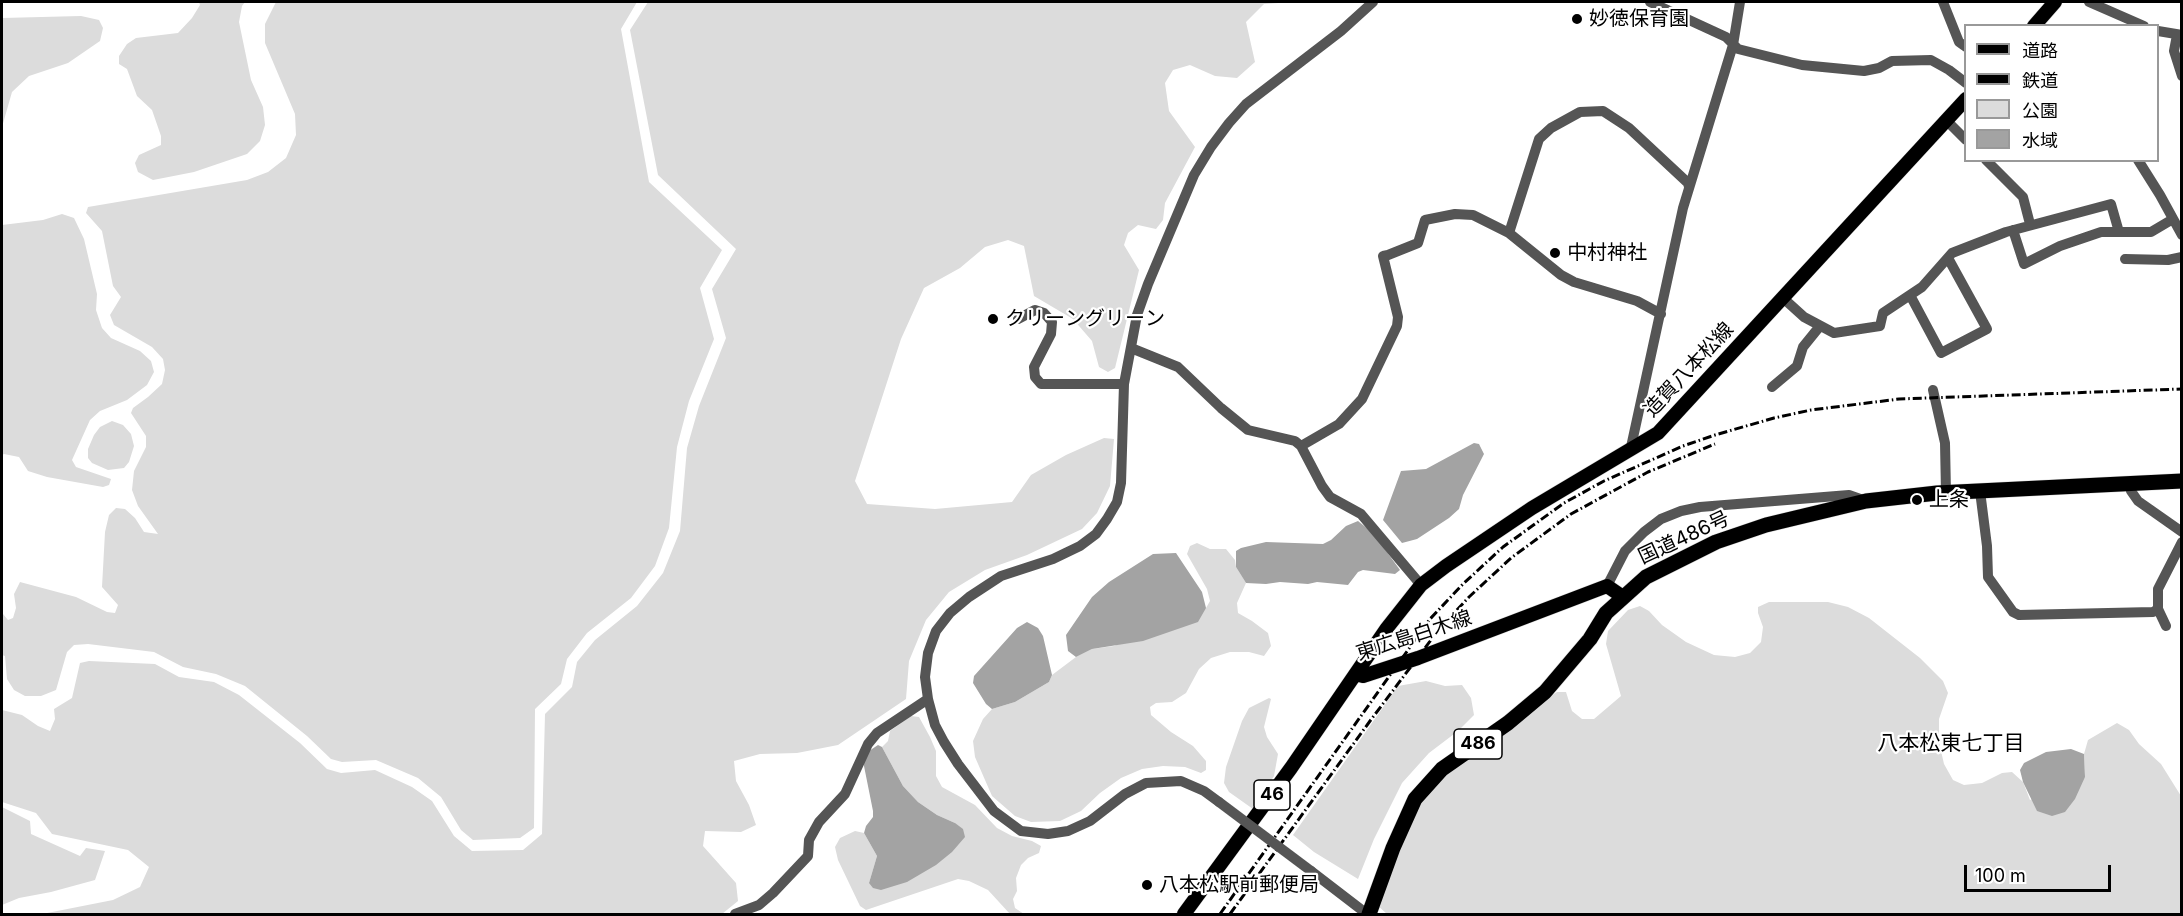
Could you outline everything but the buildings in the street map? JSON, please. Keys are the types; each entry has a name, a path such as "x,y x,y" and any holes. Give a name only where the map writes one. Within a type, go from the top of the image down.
{"highway":[{"name":"国道486号","path":"1368,915 1393,848 1415,799 1442,770 1508,723 1545,692 1590,639 1606,614 1646,577 1716,542 1766,525 1866,501 1946,493 2181,481"}],"main road":[{"path":"2036,24 2055,2"},
{"name":"造賀八本松線","path":"1356,674 1387,628 1421,585 1498,530 1631,447 1658,433 1964,100"},
{"path":"1607,586 1623,597"},
{"name":"東広島白木線","path":"1184,915 1356,674 1363,676 1418,658 1607,586"}],"street":[{"path":"1368,915 1204,791 1181,781 1146,783 1125,794 1090,821 1068,831 1048,834 1021,831 994,811 958,764 935,724 925,677 928,652 936,631 950,613 1001,576 1053,559 1080,546 1096,534 1107,519 1118,502 1121,483 1124,384 1137,315 1194,175 1210,147 1246,104 1341,31 1373,2"},
{"path":"1650,2 1726,37 1738,49 1802,65 1864,71 1892,62 1931,60 1964,82"},
{"path":"1631,447 1683,208 1733,45 1740,2"},
{"path":"1943,2 1959,42 1964,46"},
{"path":"2089,2 2139,24"},
{"path":"2159,31 2179,35 2174,51 2181,76"},
{"path":"1509,233 1539,139 1551,128 1580,112 1603,111 1629,128 1688,183 1689,187"},
{"path":"1946,120 1964,139"},
{"path":"1988,162 2023,197 2030,224"},
{"path":"2139,162 2160,195 2181,236"},
{"path":"1783,298 1804,317 1834,333 1880,326 1883,313 1922,287 1952,253 2030,224 2111,204 2119,232"},
{"path":"1301,446 1339,424 1362,399 1397,326 1398,317 1383,255 1418,243 1425,220 1455,214 1473,215 1509,233 1561,275 1574,282 1637,301 1661,314"},
{"path":"2013,230 2025,264 2060,246 2101,232 2151,232 2173,219"},
{"path":"2125,258 2168,260 2181,257"},
{"path":"1910,296 1941,353 1987,329 1948,258"},
{"path":"1018,319 1035,310 1044,313 1052,321 1051,334 1034,367 1035,377 1041,384 1124,384"},
{"path":"1772,387 1797,366 1803,347 1820,326"},
{"path":"1131,348 1178,368 1248,430 1289,438 1301,446 1322,486 1330,496 1361,514 1421,585"},
{"path":"1933,390 1945,443 1946,493"},
{"path":"2132,484 2131,491 2138,501 2181,532"},
{"path":"1980,491 1987,546 1988,577 2013,612 2019,615 2145,613 2158,609"},
{"path":"1607,586 1625,551 1661,519 1681,511 1700,507 1849,495 1866,501"},
{"path":"2166,626 2158,609 2158,590 2181,542"},
{"path":"735,915 759,905 808,856 809,840 819,822 845,794 868,744 877,733 928,699"}],"green space":[{"path":"199,2 245,2 239,22 251,80 263,107 265,125 260,141 247,154 194,172 153,180 138,172 135,163 139,155 161,145 161,136 152,110 137,96 127,69 119,64 119,56 127,44 136,38 178,33 192,18 200,5"},
{"path":"276,2 637,2 621,29 649,182 722,250 700,288 714,339 689,401 677,447 669,528 655,566 631,598 587,633 567,659 561,684 535,709 534,828 520,838 473,840 461,830 441,797 418,778 376,760 342,762 331,759 307,736 245,686 216,674 183,667 154,652 88,644 74,645 67,652 56,690 41,696 25,696 14,690 7,679 5,656 2,655 2,596 3,614 8,620 13,618 16,608 14,594 20,582 76,597 107,612 115,613 118,605 102,587 105,532 109,515 116,508 125,509 135,518 144,532 158,534 138,506 132,490 134,471 146,447 146,436 131,413 133,408 162,384 165,370 163,359 152,347 114,325 110,315 121,297 113,286 102,231 86,213 88,207 247,180 268,172 286,158 296,135 295,114 265,43 265,24"},
{"path":"648,2 1293,2 1264,4 1246,22 1255,62 1237,78 1215,76 1190,65 1173,70 1165,83 1169,111 1195,147 1165,203 1163,220 1156,229 1138,225 1128,233 1124,245 1139,270 1115,368 1108,372 1099,367 1092,341 1073,319 1034,296 1024,246 1008,240 985,247 960,268 924,288 901,339 855,481 867,504 935,509 1012,502 1031,475 1066,455 1104,438 1114,439 1110,486 1097,513 1082,529 1027,555 985,570 949,592 926,620 909,661 906,699 838,745 797,753 760,754 734,761 736,781 749,805 756,825 741,832 705,831 703,846 736,883 738,901 722,914 42,914 113,900 140,887 149,867 128,850 52,834 36,813 2,802 2,710 22,715 50,731 55,719 54,709 72,698 80,663 89,661 155,664 179,677 214,682 239,695 300,743 327,769 341,773 375,770 412,787 432,801 454,836 472,851 523,850 542,834 545,714 572,687 577,662 595,640 637,606 663,573 680,531 687,448 699,406 726,338 712,289 736,249 658,175 630,30"},
{"path":"81,16 99,20 103,28 100,41 68,63 29,76 12,92 2,127 2,18"},
{"path":"62,214 74,218 84,239 97,294 96,310 102,328 111,338 140,351 151,361 154,372 147,385 127,400 100,411 90,420 72,460 76,467 111,479 109,485 103,487 47,477 28,471 19,457 2,455 2,225 43,220"},
{"path":"112,421 123,425 131,434 134,446 129,462 124,468 108,470 92,463 88,458 88,449 100,427"},
{"path":"1197,543 1210,549 1226,549 1235,560 1236,567 1246,583 1237,603 1238,613 1268,633 1271,646 1264,656 1249,652 1230,652 1211,658 1199,669 1186,693 1172,702 1156,703 1150,707 1151,715 1171,732 1193,746 1206,761 1206,770 1201,773 1185,767 1163,766 1142,769 1121,778 1081,811 1060,821 1031,822 1015,816 992,796 975,757 973,741 983,719 992,709 1015,702 1049,682 1052,675 1076,657 1092,649 1114,646 1206,608 1210,601 1207,589 1187,554 1190,546"},
{"path":"1769,602 1828,602 1848,607 1869,618 1920,658 1943,681 1948,693 1939,719 1939,742 1944,764 1953,780 1964,785 1982,783 2002,773 2012,772 2023,782 2030,800 2085,777 2084,754 2088,740 2117,723 2129,730 2139,744 2161,764 2181,796 2181,914 1387,914 1377,905 1414,811 1444,773 1557,692 1566,692 1572,711 1582,719 1594,719 1621,696 1606,644 1608,631 1628,610 1640,606 1686,642 1714,655 1735,657 1750,653 1761,642 1763,627 1758,607"},
{"path":"1426,681 1445,686 1462,685 1471,698 1474,715 1458,731 1429,753 1402,783 1374,839 1358,879 1314,852 1293,835 1398,686"},
{"path":"1271,699 1264,727 1267,737 1278,754 1274,776 1253,809 1229,792 1224,783 1226,767 1242,721 1249,708"},
{"path":"911,716 919,717 930,737 936,751 936,776 942,787 975,805 997,828 1041,846 1039,853 1028,858 1021,865 1016,878 1017,891 1013,899 1015,908 1024,914 1010,914 988,890 969,881 958,879 866,910 860,906 838,860 835,847 840,838 855,831 864,833 877,856 869,883 955,823 937,815 918,802 903,786 882,747 888,741 890,731"},
{"path":"2,807 30,821 31,834 80,856 86,848 105,851 95,880 19,898 2,905"}],"water":[{"path":"1474,443 1479,444 1484,454 1463,495 1459,509 1417,539 1402,543 1383,520 1401,471 1426,469"},
{"path":"1358,521 1373,533 1400,570 1395,574 1363,570 1358,572 1348,585 1317,582 1266,584 1246,583 1236,567 1236,551 1241,548 1266,542 1323,544 1346,526"},
{"path":"1176,553 1202,592 1206,608 1198,622 1143,641 1092,649 1076,657 1068,651 1066,635 1092,597 1109,582 1153,554"},
{"path":"1027,622 1038,628 1043,636 1052,675 1049,682 1015,702 992,709 986,704 973,683 974,676 1017,628"},
{"path":"878,745 882,747 903,786 918,802 937,815 955,823 963,829 965,837 936,865 907,882 881,890 873,888 869,883 877,856 864,833 873,817 873,811 863,761 866,753"},
{"path":"2071,749 2084,754 2085,777 2075,799 2065,812 2052,816 2037,811 2023,782 2020,770 2024,763 2046,752"}],"railway":[{"path":"1220,914 1430,619 1503,547 1564,503 1604,481 1683,446 1715,435 1811,410 1899,399 2182,389"},
{"path":"1230,914 1440,628 1469,597 1511,558 1571,514 1648,472 1715,444"}],"place":[{"name":"妙徳保育園","path":"1577,19"},
{"name":"中村神社","path":"1555,253"},
{"name":"クリーングリーン","path":"993,319"},
{"name":"上条","path":"1917,500"},
{"name":"八本松駅前郵便局","path":"1147,885"}],"district":[{"name":"八本松東七丁目","path":"1951,744"}]}
